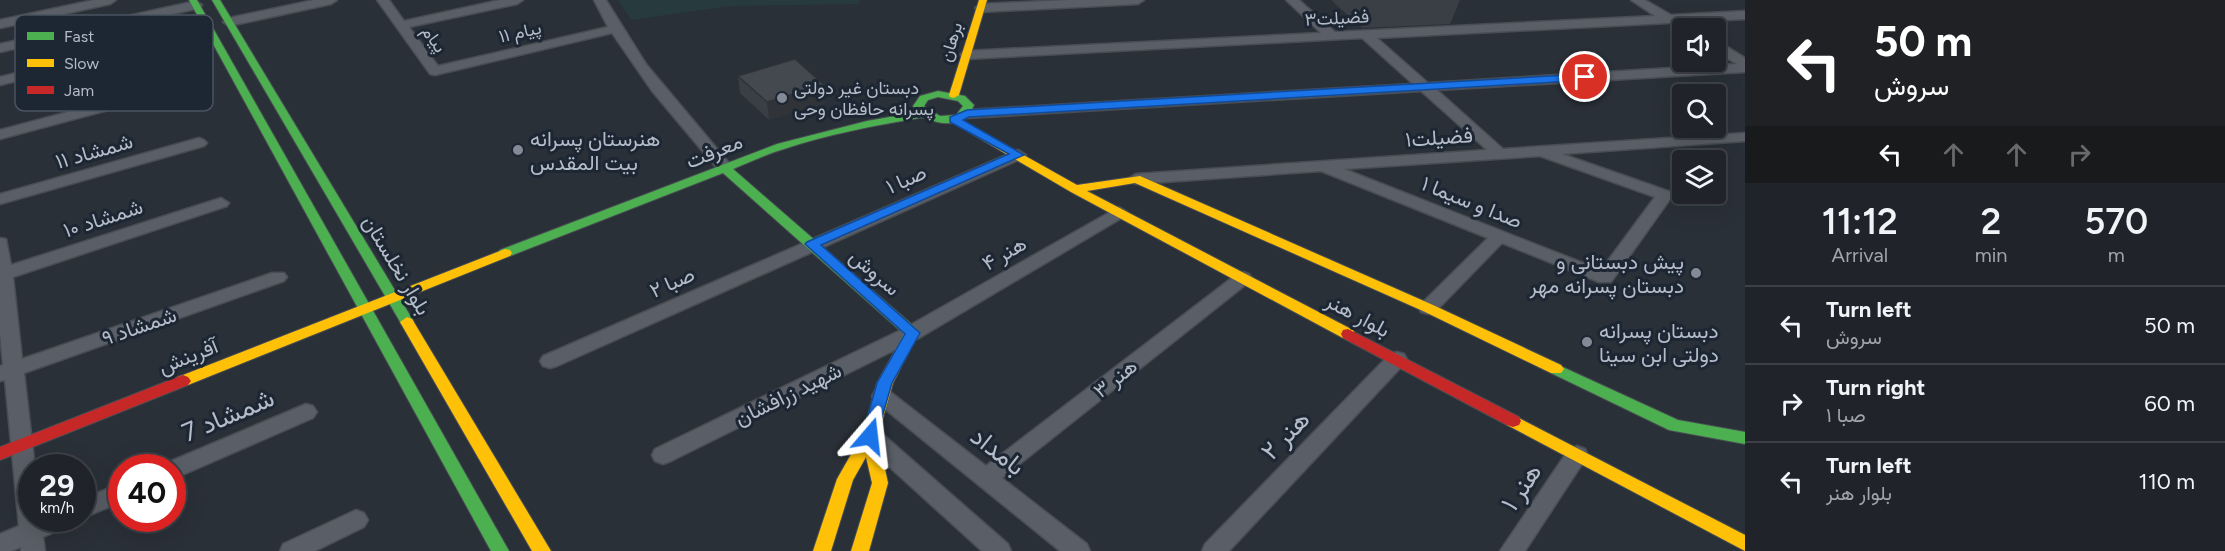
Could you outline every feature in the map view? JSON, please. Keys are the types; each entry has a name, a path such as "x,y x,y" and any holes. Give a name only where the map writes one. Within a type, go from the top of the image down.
{"street":[{"path":"41,15 110,0"},
{"path":"142,15 217,0"},
{"name":"بلوار نخلستان","path":"217,0 542,551"},
{"path":"229,22 331,0"},
{"name":"پیام","path":"383,0 435,71"},
{"path":"402,25 517,0"},
{"path":"600,0 614,29 686,123 726,169"},
{"path":"982,4 1138,0"},
{"path":"1292,0 1332,36"},
{"path":"1637,0 1672,21"},
{"name":"برهان","path":"954,95 982,4"},
{"name":"فضیلت۳","path":"966,56 1745,15"},
{"path":"1456,20 1468,29"},
{"path":"0,24 15,21"},
{"name":"پیام ۱۱","path":"435,71 614,29"},
{"path":"1366,35 1500,154"},
{"path":"213,37 500,551"},
{"path":"0,48 15,45"},
{"path":"1726,53 1745,66"},
{"path":"961,116 1745,66"},
{"path":"0,81 15,77"},
{"path":"924,114 918,106 924,98 938,94 954,95 966,101 969,105 961,116"},
{"path":"0,135 89,111"},
{"name":"معرفت","path":"391,297 781,146 867,124 924,114 940,120 961,116"},
{"name":"بلوار هنر","path":"961,116 1018,155 1075,189 1745,544"},
{"name":"فضیلت۱","path":"1136,179 1745,137"},
{"name":"شمشاد ۱۱","path":"0,199 199,143"},
{"name":"صدا و سیما ۱","path":"1323,166 1605,278 1665,195 1538,151"},
{"name":"صبا ۱","path":"812,244 1018,155"},
{"name":"سروش","path":"726,169 912,333"},
{"path":"1075,189 1136,179"},
{"name":"بلوار هنر","path":"1136,179 1428,309 1675,426 1745,438"},
{"name":"شمشاد ۱۰","path":"2,275 221,203"},
{"name":"هنر ۴","path":"912,333 1119,212"},
{"path":"1428,309 1498,237"},
{"path":"0,243 7,372 21,445 32,541 0,545"},
{"name":"صبا ۲","path":"550,361 812,244"},
{"name":"شمشاد ۹","path":"7,372 278,277"},
{"name":"هنر ۳","path":"986,478 1243,278"},
{"name":"آفرینش","path":"0,454 391,297"},
{"path":"822,551 845,479 870,436 885,383 912,333"},
{"name":"شهید زرافشان","path":"663,455 912,333"},
{"name":"هنر ۲","path":"1214,551 1397,359"},
{"name":"بامداد","path":"882,396 1078,551"},
{"name":"شمشاد 7","path":"186,464 306,412"},
{"path":"860,551 879,483 870,436"},
{"path":"870,436 999,551"},
{"name":"هنر ۱","path":"1512,551 1577,455"},
{"path":"292,551 356,520"}],"green space":[{"path":"618,0 860,0 858,4 730,6 631,20"}],"building":[{"path":"795,59 824,85 767,102 738,76"}],"traffic: fast":[{"path":"193,0 201,15"},
{"path":"216,0 407,322"},
{"path":"213,36 500,551"},
{"path":"938,94 961,98 969,105 966,112 953,120 945,120 930,116 918,106 924,98 938,94"},
{"path":"505,253 781,146 867,124 924,114"},
{"path":"726,169 912,333 901,353"},
{"path":"1556,369 1675,426 1745,438"}],"traffic: slow":[{"path":"954,95 983,0"},
{"path":"954,119 1075,189 1348,334"},
{"path":"1075,189 1136,179 1428,308 1556,369"},
{"path":"183,381 505,253"},
{"path":"407,322 542,551"},
{"path":"822,551 845,479 870,436 885,383 901,353"},
{"path":"1513,421 1745,544"},
{"path":"860,551 880,483 870,436"}],"traffic: jam":[{"path":"1348,334 1513,421"},
{"path":"0,454 183,381"}],"place":[{"name":"دبستان غیر دولتی پسرانه حافظان وحی","path":"782,98"},
{"name":"هنرستان پسرانه بیت المقدس","path":"518,150"},
{"name":"پیش دبستانی و دبستان پسرانه مهر","path":"1696,273"},
{"name":"دبستان پسرانه دولتی ابن سینا","path":"1587,342"}],"route":[{"path":"870,436 885,383 912,333 812,244 1018,155 954,119 967,114 1585,77"}]}
